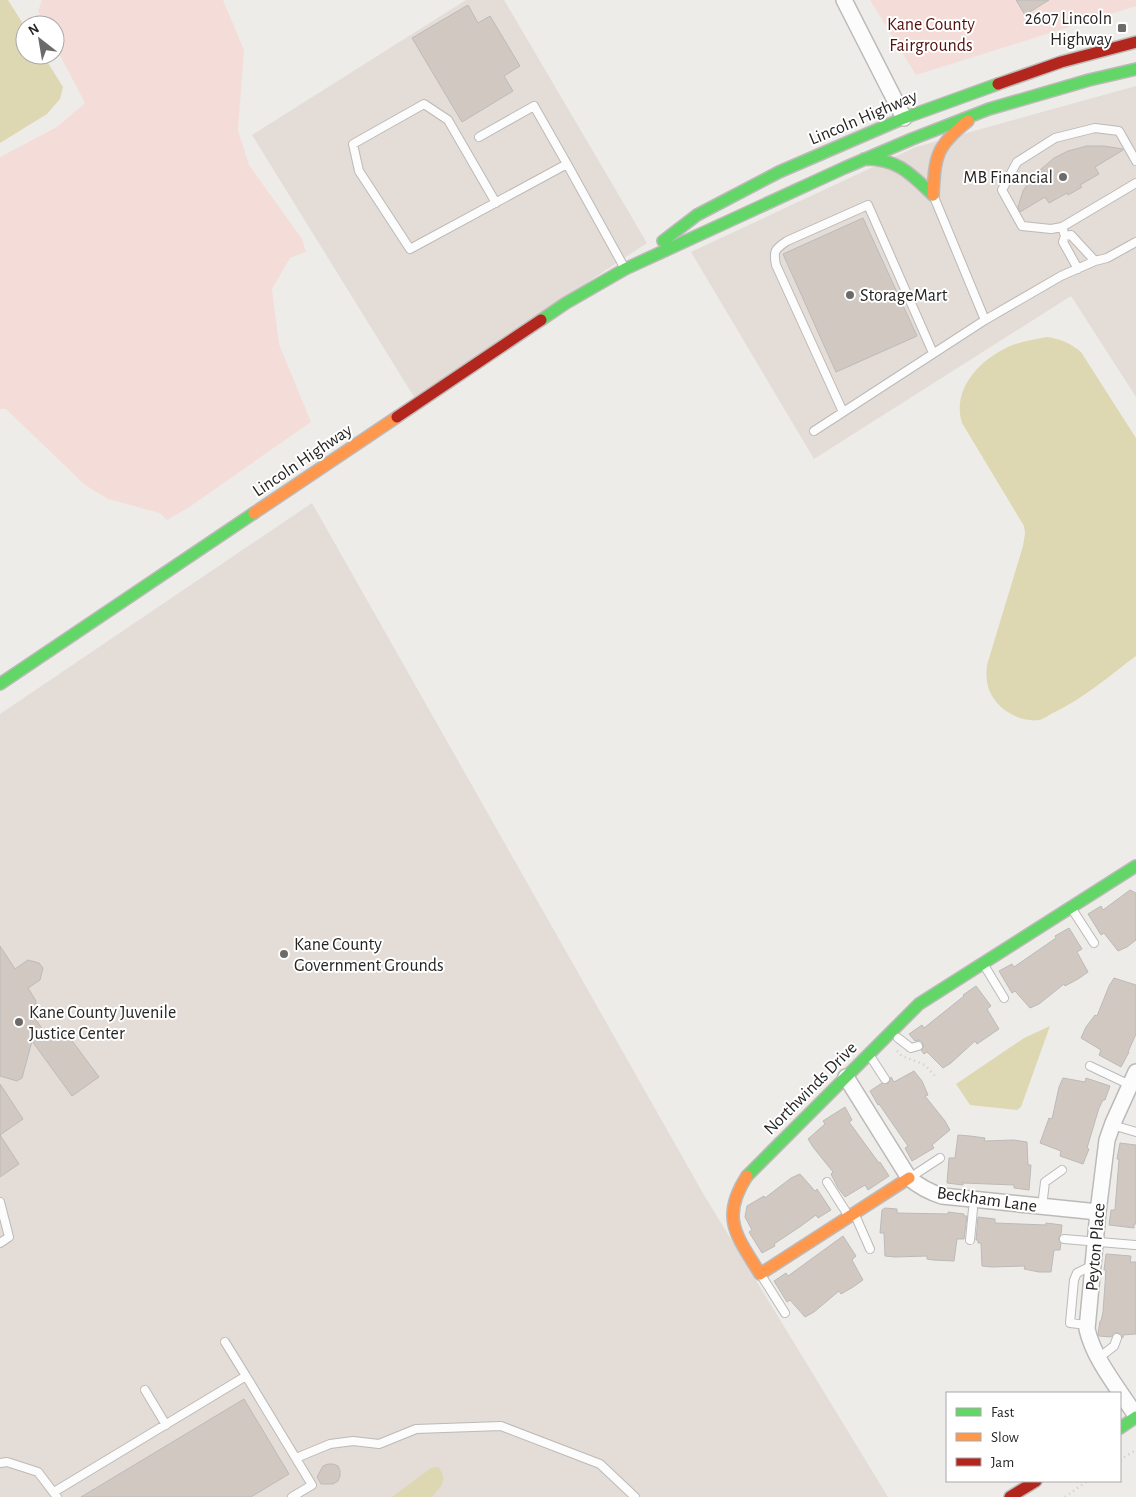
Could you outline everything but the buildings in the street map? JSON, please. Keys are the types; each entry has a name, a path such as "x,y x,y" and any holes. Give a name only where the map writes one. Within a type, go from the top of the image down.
{"main road":[{"name":"Lincoln Highway","path":"0,684 558,309 625,269 698,215 779,172 904,118 1060,62 1136,42"},
{"name":"Lincoln Highway","path":"625,269 864,159 976,114 1089,80 1136,69"},
{"path":"933,195 934,168 940,149 953,134 976,114"},
{"path":"864,159 882,160 894,164 908,173 933,195"},
{"name":"Northwinds Drive","path":"760,1274 734,1231 732,1220 739,1189 746,1177 919,1004 1136,866"},
{"path":"760,1274 909,1178"},
{"path":"1121,1427 1136,1416"},
{"path":"1010,1497 1034,1482"}],"street":[{"path":"844,0 904,118"},
{"name":"Beckham Lane","path":"846,1076 909,1178 928,1192 942,1196 1098,1212"},
{"name":"Peyton Place","path":"1120,1392 1089,1341 1087,1325 1107,1140 1133,1078"},
{"name":"Peyton Place","path":"1121,1393 1136,1416"}],"lane":[{"path":"496,203 448,120 424,104 353,144 359,171 410,249 496,203 567,164"},
{"path":"479,137 534,106 625,269"},
{"path":"1136,161 1119,131 1095,128 1056,138 1017,162 1002,190 1022,226 1052,229 1062,227 1136,183"},
{"path":"933,195 985,320"},
{"path":"843,412 776,265 774,256 777,248 787,241 868,205 933,353"},
{"path":"1062,227 1065,236 1064,242 1078,269"},
{"path":"1065,236 1071,235 1095,261"},
{"path":"814,430 985,320 1060,276 1106,258 1136,242"},
{"path":"1071,907 1094,943"},
{"path":"983,963 1004,998"},
{"path":"898,1038 911,1048 918,1046"},
{"path":"868,1054 885,1079"},
{"path":"1090,1066 1133,1078"},
{"path":"1112,1125 1136,1132"},
{"path":"909,1178 940,1158"},
{"path":"1042,1207 1045,1182 1062,1170"},
{"path":"827,1182 851,1215 870,1249"},
{"path":"0,1202 8,1237 0,1243"},
{"path":"970,1240 972,1209"},
{"path":"1064,1239 1135,1244"},
{"path":"760,1274 785,1313"},
{"path":"1105,1353 1114,1346 1117,1338"},
{"path":"225,1342 312,1484 292,1497"},
{"path":"0,1464 7,1462 38,1472 55,1495 246,1376"},
{"path":"145,1390 166,1425"},
{"path":"296,1458 330,1444 353,1441 379,1444 416,1429 501,1426 600,1464 635,1497"}],"path":[{"path":"896,1050 902,1056 925,1065 935,1076"},
{"path":"1121,1459 1136,1450"},
{"path":"1065,1497 1086,1482"}],"shaded area":[{"path":"0,0 8,0 17,15 15,15 15,65 49,65 63,87 60,99 47,114 0,143"},
{"path":"466,0 504,0 647,243 414,397 252,135"},
{"path":"1136,86 1136,397 1071,296 814,459 691,252 916,147"},
{"path":"1047,337 1065,342 1081,352 1136,438 1136,656 1075,701 1043,719 1029,720 1014,716 1001,707 990,692 987,682 987,665 1023,546 1024,526 962,423 960,410 965,386 972,375 990,357 1013,345"},
{"name":"Kane County Government Grounds","path":"312,503 704,1195 888,1497 0,1497 0,714"},
{"path":"1050,1026 1021,1107 1017,1110 970,1105 956,1084 1024,1038"},
{"path":"438,1467 443,1479 441,1486 432,1497 392,1497 431,1468"}],"green space":[{"path":"42,0 223,0 244,50 238,130 249,165 302,239 306,252 290,258 272,289 279,344 311,422 188,508 167,520 160,513 108,499 85,485 6,409 0,409 0,157 57,127 85,103 65,65 65,15 40,15 38,11"},
{"name":"Kane County Fairgrounds","path":"870,0 1136,0 1136,6 916,75"}],"traffic: fast":[{"path":"541,320 566,303 625,269 844,168 912,139 989,109 1089,80 1136,69"},
{"path":"663,241 697,215 779,172 904,118 998,84"},
{"path":"864,159 876,159 895,164 910,174 933,195"},
{"path":"0,684 254,513"},
{"path":"747,1176 919,1004 1136,866"},
{"path":"1121,1427 1136,1417"}],"traffic: slow":[{"path":"933,195 935,170 939,153 949,138 968,121"},
{"path":"254,513 397,417"},
{"path":"747,1176 734,1204 733,1216 739,1238 760,1274 909,1178"}],"traffic: jam":[{"path":"998,84 1061,62 1136,42"},
{"path":"397,417 541,320"},
{"path":"1010,1497 1034,1482"}],"place":[{"name":"2607 Lincoln Highway","path":"1122,28"},
{"name":"MB Financial","path":"1063,177"},
{"name":"StorageMart","path":"850,295"},
{"name":"Kane County Government Grounds","path":"284,954"},
{"name":"Kane County Juvenile Justice Center","path":"19,1022"}]}
